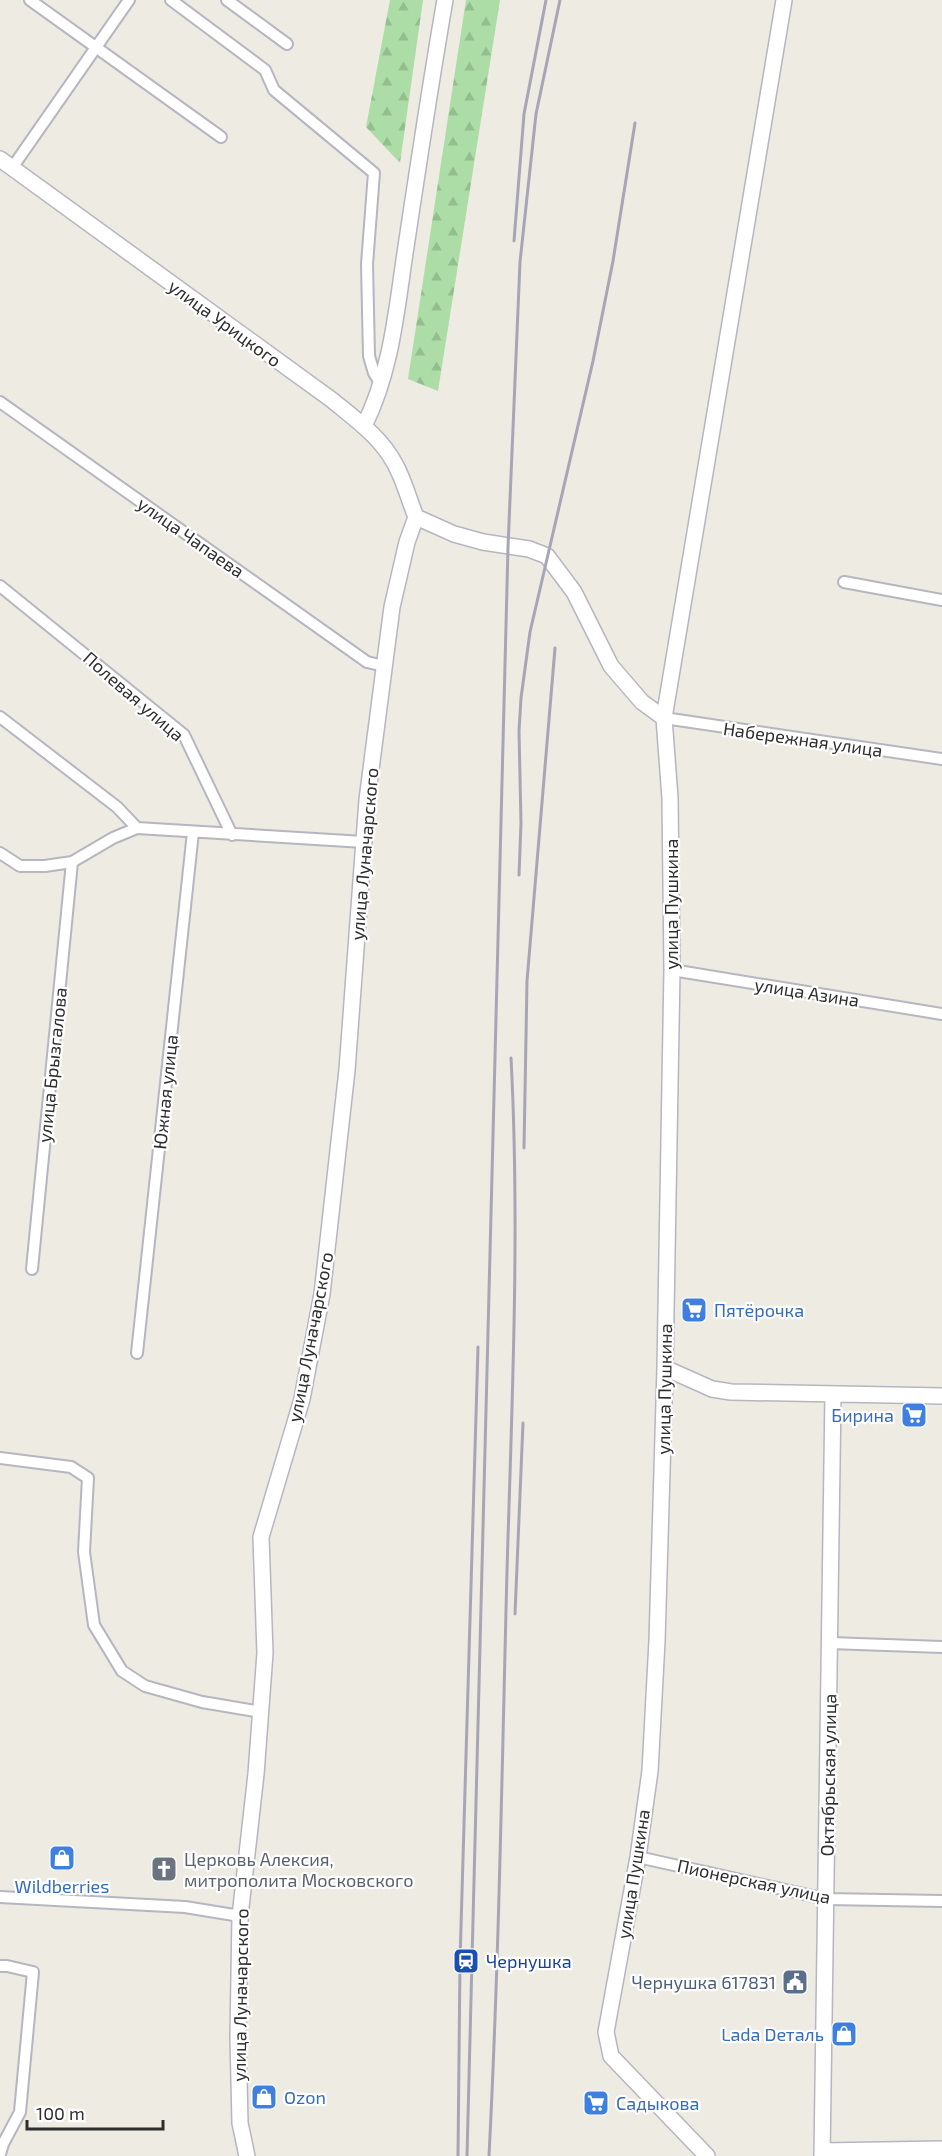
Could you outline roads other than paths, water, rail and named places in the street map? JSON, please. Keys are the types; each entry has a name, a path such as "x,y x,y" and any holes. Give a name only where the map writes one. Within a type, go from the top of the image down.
{"street":[{"path":"30,0 221,137"},
{"path":"6,163 96,47 129,0"},
{"path":"171,0 265,70 274,90 375,173 367,264 369,356 374,373 382,386"},
{"path":"227,0 288,44"},
{"path":"364,426 382,386 389,360 426,108 445,0"},
{"name":"улица Пушкина","path":"707,2156 611,2056 606,2032 638,1857 650,1771 655,1680 665,1368 672,970 670,798 664,718 784,0"},
{"name":"улица Урицкого","path":"6,163 364,426 395,464 416,517"},
{"name":"улица Чапаева","path":"0,402 367,662 384,666"},
{"path":"416,517 454,534 492,544 529,549 548,556 574,592 611,666 642,702 664,718"},
{"name":"улица Луначарского","path":"247,2156 240,2123 238,2048 240,1916 256,1774 265,1653 261,1537 302,1399 322,1294 347,1070 367,800 392,607 407,542 416,517"},
{"path":"844,582 942,600"},
{"name":"Полевая улица","path":"0,586 184,735 232,834"},
{"path":"0,717 117,807 137,828"},
{"name":"Набережная улица","path":"664,718 942,759"},
{"path":"0,853 20,866 45,866 72,862 113,838 137,828 364,842"},
{"name":"Южная улица","path":"137,1353 193,832"},
{"name":"улица Брызгалова","path":"32,1269 72,862"},
{"name":"улица Азина","path":"672,970 942,1014"},
{"path":"665,1368 712,1389 730,1392 942,1396"},
{"name":"Октябрьская улица","path":"822,2154 833,1394"},
{"path":"0,1458 70,1467 88,1478 84,1552 94,1625 122,1671 146,1686 202,1702 261,1712"},
{"path":"830,1643 942,1647"},
{"name":"Пионерская улица","path":"638,1857 826,1899 942,1901"},
{"path":"0,1897 185,1907 240,1916"},
{"path":"0,1966 33,1972 20,2112 0,2154"},
{"path":"822,2154 942,2149"}],"railway":[{"path":"514,241 524,114 546,0"},
{"path":"467,2156 508,547 520,262 536,114 560,0"},
{"path":"519,875 521,823 519,731 530,632 593,361 613,261 635,123"},
{"path":"524,1148 527,981 555,648"},
{"path":"489,2156 498,1937 514,1314 515,1186 511,1058"},
{"path":"458,2156 460,1961 478,1347"},
{"path":"515,1614 523,1423"}],"place":[{"name":"Пятёрочка","path":"694,1310"},
{"name":"Бирина","path":"914,1415"},
{"name":"Wildberries","path":"62,1858"},
{"name":"Церковь Алексия, митрополита Московского","path":"164,1869"},
{"name":"Чернушка","path":"466,1961"},
{"name":"Чернушка 617831","path":"795,1982"},
{"name":"Lada Dеталь","path":"844,2034"},
{"name":"Ozon","path":"264,2097"},
{"name":"Садыкова","path":"596,2103"}]}
